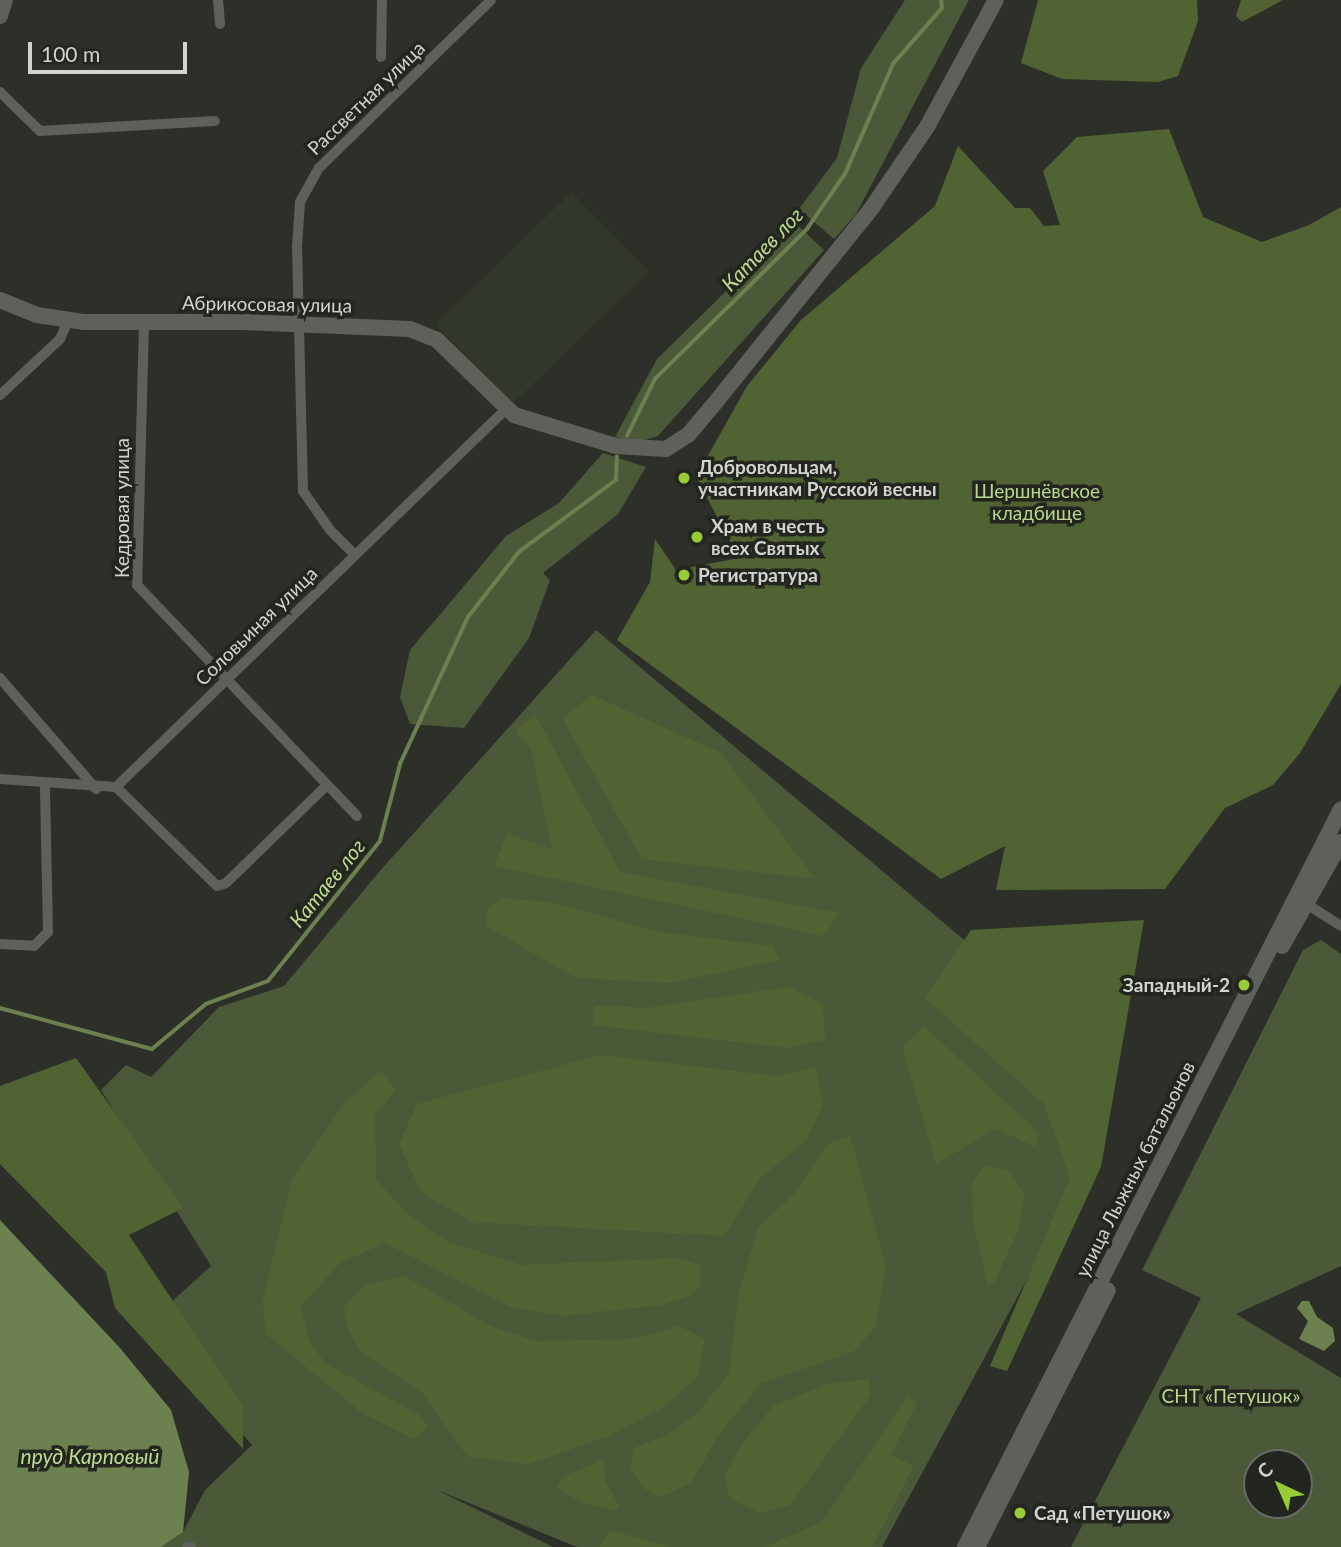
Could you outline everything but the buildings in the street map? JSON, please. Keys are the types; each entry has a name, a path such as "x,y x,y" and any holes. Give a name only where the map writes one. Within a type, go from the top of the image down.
{"main road":[{"path":"0,16 5,0"},
{"path":"505,410 636,449 666,449 689,434 886,189 946,95 996,0"},
{"name":"Абрикосовая улица","path":"0,300 37,315 68,321 301,323 425,333 505,410"},
{"name":"улица Лыжных батальонов","path":"977,1547 1301,900 1341,809"},
{"name":"улица Лыжных батальонов","path":"965,1547 1301,900 1341,842"}],"street":[{"path":"218,0 220,24"},
{"path":"381,57 382,0"},
{"name":"Рассветная улица","path":"355,555 330,530 303,491 297,226 306,185 491,0"},
{"path":"0,92 40,131 215,121"},
{"path":"0,395 60,339 68,321"},
{"name":"Кедровая улица","path":"144,323 135,577 143,593 357,816"},
{"name":"Соловьиная улица","path":"116,788 505,410"},
{"path":"0,678 96,789"},
{"path":"0,779 96,789 116,788 217,886 226,883 327,785"},
{"path":"0,944 34,946 45,937 49,923 45,785"},
{"path":"1301,900 1341,926"}],"shaded area":[{"path":"572,192 649,272 512,404 435,324"}],"green space":[{"path":"905,0 969,0 856,214 834,239 799,209 837,158 861,68"},
{"path":"1038,0 1197,0 1198,21 1178,76 1158,82 1062,79 1021,63"},
{"path":"1241,0 1283,0 1242,22 1236,16"},
{"name":"Шершнёвское кладбище","path":"1169,129 1203,217 1262,242 1309,225 1341,207 1341,684 1300,753 1273,785 1225,808 1165,889 996,890 1005,846 941,879 617,640 650,582 655,539 676,570 739,558 696,477 747,386 801,320 935,206 958,146 1015,208 1030,208 1044,226 1060,225 1043,171 1077,137"},
{"path":"791,219 824,250 658,436 637,442 615,437 657,359 766,252"},
{"path":"603,453 646,467 618,514 543,573 550,580 529,638 464,728 410,724 400,697 410,650 506,536 559,503"},
{"path":"596,630 1083,1040 1093,1157 882,1547 577,1547 435,1489 553,1547 161,1547 183,1532 205,1490 252,1445 147,1324 211,1266 101,1090 126,1065 151,1077 219,1007 284,986 379,872"},
{"path":"592,695 721,753 815,879 642,859 562,718"},
{"path":"535,714 620,872 839,913 824,936 494,866 507,834 552,849 531,749 515,731"},
{"path":"503,898 550,902 660,932 773,946 780,960 670,983 576,978 485,925 488,907"},
{"path":"1144,920 1101,1167 1007,1371 990,1366 1070,1178 1044,1104 925,998 971,930"},
{"name":"СНТ «Петушок»","path":"1321,940 1341,954 1341,1266 1236,1314 1341,1378 1341,1547 1071,1547 1201,1298 1142,1270 1303,950"},
{"path":"790,987 823,1005 825,1040 787,1048 593,1025 594,1005 646,1008"},
{"path":"924,1026 1039,1133 1036,1147 995,1129 936,1164 902,1047"},
{"path":"601,1055 777,1076 816,1067 823,1105 806,1141 761,1177 724,1236 472,1222 421,1192 399,1144 417,1104"},
{"path":"76,1058 183,1208 129,1235 243,1406 243,1449 115,1308 106,1272 0,1164 0,1086"},
{"path":"380,1070 396,1090 375,1115 376,1180 410,1216 448,1242 522,1265 679,1258 701,1266 700,1286 691,1295 662,1305 563,1316 511,1307 385,1243 340,1263 301,1306 309,1341 326,1364 418,1414 428,1427 414,1439 362,1413 266,1334 263,1299 292,1179 343,1105"},
{"path":"850,1136 886,1266 876,1326 853,1352 761,1383 718,1436 691,1483 660,1497 645,1489 630,1469 634,1448 667,1435 698,1413 729,1373 739,1291 759,1227 794,1194 827,1144"},
{"path":"983,1166 1008,1170 1025,1194 1019,1228 995,1281 988,1286 973,1222 972,1183"},
{"path":"405,1276 490,1326 537,1341 631,1339 679,1326 705,1339 698,1376 664,1407 609,1436 528,1464 467,1456 421,1391 359,1350 347,1327 344,1307 364,1285"},
{"path":"870,1379 870,1396 790,1505 760,1513 730,1499 724,1476 742,1444 773,1406 827,1384"},
{"path":"908,1395 917,1403 891,1455 914,1466 872,1547 764,1547 822,1522"},
{"path":"603,1460 606,1482 619,1506 615,1510 583,1503 557,1488 563,1476"},
{"path":"610,1530 671,1547 599,1547"}],"water":[{"name":"пруд Карповый","path":"0,1220 120,1348 171,1410 189,1472 183,1532 161,1547 0,1547"},
{"path":"1302,1301 1309,1301 1317,1317 1333,1328 1335,1341 1324,1351 1299,1339 1308,1321 1297,1308"}],"waterway":[{"name":"Катаев лог","path":"627,436 655,379 807,229 845,174 893,64 942,8 941,0"},
{"name":"Катаев лог","path":"0,1008 152,1049 206,1004 268,981 380,841 400,764 468,617 519,552 616,480 617,457"}],"place":[{"name":"Добровольцам, участникам Русской весны","path":"684,478"},
{"name":"Храм в честь всех Святых","path":"697,537"},
{"name":"Регистратура","path":"684,575"},
{"name":"Западный-2","path":"1244,985"},
{"name":"Сад «Петушок»","path":"1020,1513"}]}
